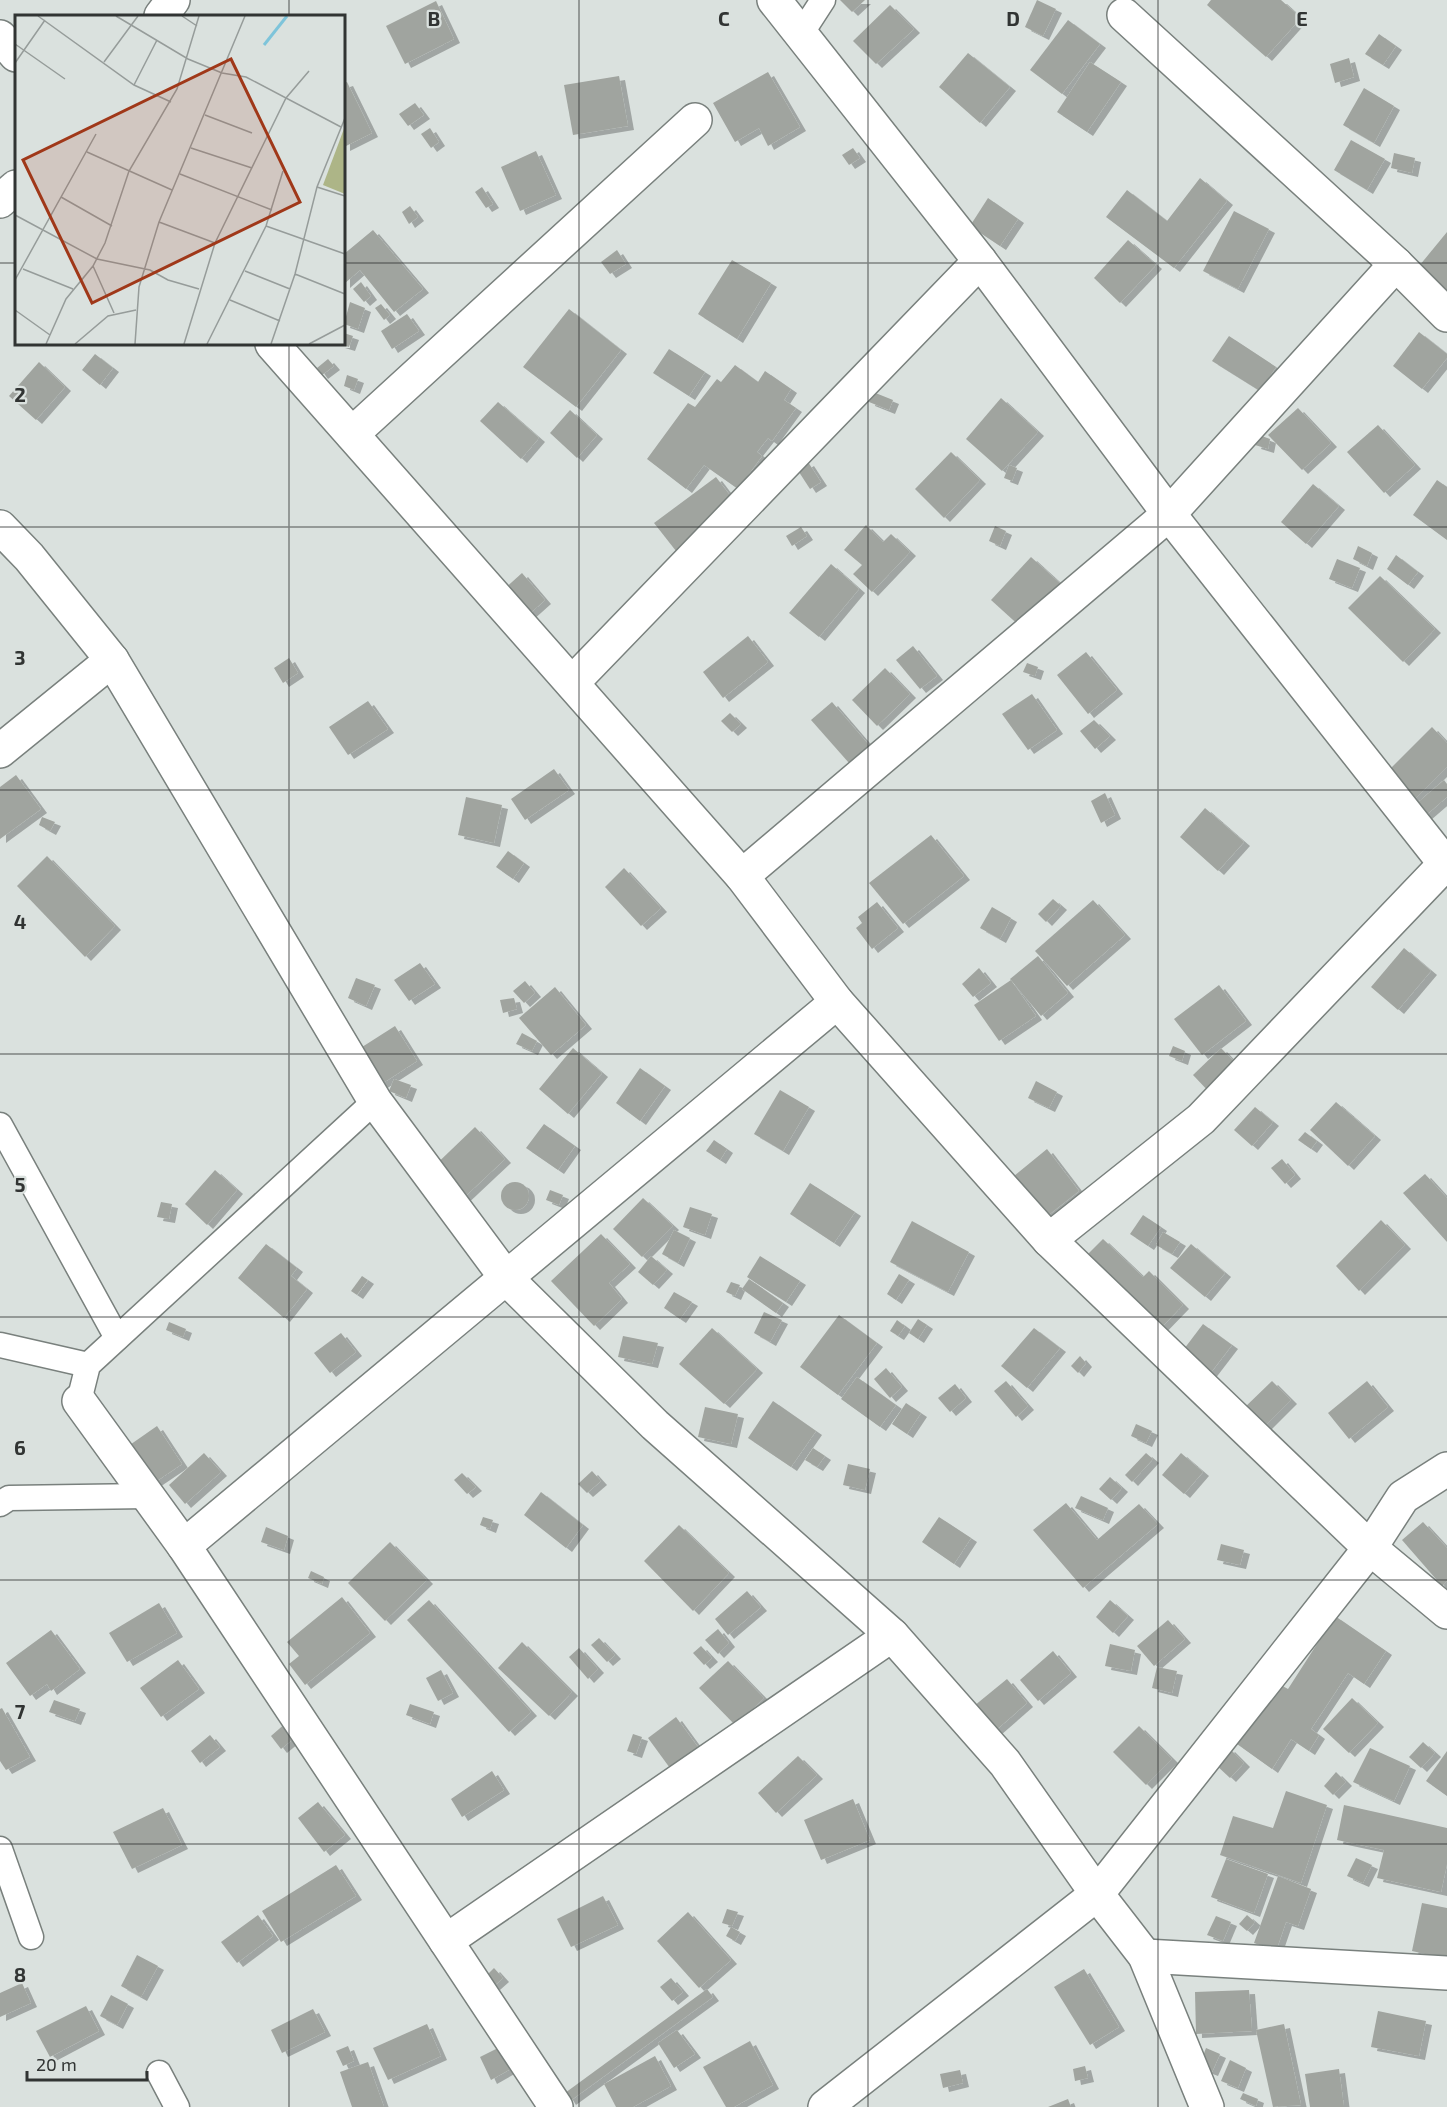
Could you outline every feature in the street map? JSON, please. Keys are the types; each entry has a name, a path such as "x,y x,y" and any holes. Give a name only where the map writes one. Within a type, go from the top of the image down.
{"street":[{"path":"162,15 173,0"},
{"path":"774,0 980,261 1169,514 1446,865 1201,1119 1048,1240"},
{"path":"1124,15 1396,264 1447,315"},
{"path":"0,37 15,54"},
{"path":"352,434 695,120"},
{"path":"0,201 15,188"},
{"path":"572,683 980,261"},
{"path":"742,876 1169,514 1396,264"},
{"path":"273,345 742,876 837,1002 1048,1240 1370,1548 1447,1612"},
{"path":"0,527 29,557 112,660 375,1101 507,1279 655,1425 892,1635 1005,1763 1097,1894 1145,1956 1207,2107"},
{"path":"0,751 112,660"},
{"path":"184,1546 837,1002"},
{"path":"79,1401 184,1546 556,2107"},
{"path":"825,2107 1097,1894 1370,1548 1403,1497 1447,1469"},
{"path":"446,1941 892,1635"},
{"path":"1145,1956 1447,1973"}],"lane":[{"path":"801,34 823,0"},
{"path":"79,1401 88,1365 375,1101"},
{"path":"0,1125 117,1338"},
{"path":"0,1345 88,1365"},
{"path":"0,1504 9,1498 147,1496"},
{"path":"0,1849 31,1937"},
{"path":"159,2073 177,2107"}],"building":[{"path":"840,0 865,0 852,12"},
{"path":"1037,0 1056,9 1043,36 1025,27"},
{"path":"1211,0 1281,0 1301,18 1266,57 1207,5"},
{"path":"436,1 454,39 405,64 386,26"},
{"path":"890,5 914,29 876,64 853,41"},
{"path":"1068,20 1100,44 1062,94 1030,70"},
{"path":"1379,34 1396,46 1383,65 1365,54"},
{"path":"968,53 1010,87 980,123 939,87"},
{"path":"1349,58 1354,77 1335,83 1330,64"},
{"path":"1090,62 1121,82 1087,132 1057,112"},
{"path":"768,72 800,127 768,146 759,128 735,142 713,103"},
{"path":"619,76 628,126 573,135 564,85"},
{"path":"347,82 372,133 345,146 345,83"},
{"path":"1364,88 1394,106 1374,143 1343,125"},
{"path":"415,103 424,115 408,126 399,114"},
{"path":"430,128 439,142 431,148 421,134"},
{"path":"1351,140 1385,159 1367,190 1334,170"},
{"path":"853,148 860,158 849,165 842,155"},
{"path":"536,151 556,195 520,211 501,167"},
{"path":"1394,153 1415,158 1412,173 1391,168"},
{"path":"1200,178 1227,201 1174,268 1106,217 1127,190 1167,221"},
{"path":"482,187 493,204 486,208 475,192"},
{"path":"988,198 1018,219 1000,246 970,226"},
{"path":"410,206 418,217 409,224 402,212"},
{"path":"1234,211 1269,229 1238,289 1203,271"},
{"path":"373,230 423,289 394,312 360,270 345,283 345,253"},
{"path":"1447,232 1447,291 1444,294 1415,271"},
{"path":"1128,240 1156,265 1120,303 1094,278"},
{"path":"617,250 626,264 610,274 601,262"},
{"path":"732,260 771,283 737,339 698,314"},
{"path":"361,282 371,296 364,302 353,289"},
{"path":"350,302 365,308 358,329 345,324"},
{"path":"381,304 390,315 384,320 375,308"},
{"path":"569,309 621,350 576,407 523,367"},
{"path":"407,314 419,331 392,349 381,331"},
{"path":"1419,332 1447,354 1447,358 1422,389 1393,366"},
{"path":"345,333 353,336 349,347 342,345 345,345"},
{"path":"1229,336 1276,367 1260,391 1212,361"},
{"path":"669,349 705,372 689,396 653,373"},
{"path":"95,354 113,368 100,385 82,370"},
{"path":"328,359 334,366 322,375 317,368"},
{"path":"39,362 65,387 36,420 9,396"},
{"path":"735,365 758,382 765,371 791,389 784,400 796,408 772,441 768,438 757,452 762,456 738,489 704,465 686,489 647,459 688,403 695,407 717,379 721,382"},
{"path":"347,375 358,379 354,390 344,386"},
{"path":"873,392 893,400 889,410 869,402"},
{"path":"1001,398 1038,432 1002,471 966,439"},
{"path":"498,402 539,438 521,459 480,421"},
{"path":"1298,408 1331,443 1302,470 1268,435"},
{"path":"570,410 597,435 577,458 550,433"},
{"path":"1378,425 1415,465 1384,493 1347,452"},
{"path":"1259,435 1270,439 1268,449 1255,445"},
{"path":"951,452 980,480 944,518 915,489"},
{"path":"808,462 821,482 810,489 797,469"},
{"path":"1009,465 1017,468 1012,481 1004,478"},
{"path":"716,477 738,506 676,551 654,523"},
{"path":"1437,480 1447,487 1447,540 1413,515"},
{"path":"1313,484 1339,506 1306,544 1281,522"},
{"path":"866,525 883,542 891,534 910,552 872,592 853,574 862,565 844,550"},
{"path":"995,526 1006,531 1000,546 989,541"},
{"path":"801,527 807,536 792,546 786,536"},
{"path":"1358,546 1372,553 1367,566 1353,559"},
{"path":"1396,555 1418,572 1408,585 1387,569"},
{"path":"1031,557 1065,588 1025,631 991,600"},
{"path":"1337,559 1360,568 1352,588 1329,579"},
{"path":"831,564 859,589 819,637 789,613"},
{"path":"522,573 545,600 526,617 502,591"},
{"path":"1380,576 1435,629 1403,662 1348,608"},
{"path":"748,636 768,662 723,698 703,672"},
{"path":"913,646 937,676 920,689 896,660"},
{"path":"1086,652 1117,690 1088,714 1057,675"},
{"path":"289,658 298,673 283,683 274,668"},
{"path":"1027,663 1038,667 1035,676 1023,672"},
{"path":"885,668 910,694 877,726 852,700"},
{"path":"1032,694 1057,730 1028,750 1002,714"},
{"path":"368,701 388,729 348,755 329,727"},
{"path":"832,702 869,745 849,763 811,720"},
{"path":"730,713 741,724 732,732 721,721"},
{"path":"1094,720 1110,736 1095,749 1080,731"},
{"path":"1432,727 1447,743 1447,767 1413,801 1385,774"},
{"path":"554,769 569,790 525,820 511,799"},
{"path":"16,775 41,809 0,839 0,787"},
{"path":"1444,780 1447,784 1447,797 1425,816 1415,805"},
{"path":"1105,793 1115,815 1101,823 1091,801"},
{"path":"466,797 502,805 494,843 458,835"},
{"path":"1205,808 1244,842 1218,871 1180,837"},
{"path":"42,817 55,822 50,831 39,825"},
{"path":"931,835 964,876 903,924 869,883"},
{"path":"508,851 524,863 513,879 496,867"},
{"path":"47,856 115,926 85,957 17,886"},
{"path":"624,868 661,908 641,926 605,887"},
{"path":"1053,899 1061,906 1046,922 1038,914"},
{"path":"1093,900 1125,935 1067,986 1035,951"},
{"path":"877,902 898,928 872,949 856,928 862,923 858,917"},
{"path":"992,907 1011,918 1000,939 980,928"},
{"path":"1404,948 1431,971 1398,1010 1371,987"},
{"path":"1038,956 1068,993 1041,1016 1010,979"},
{"path":"420,963 435,984 409,1001 394,980"},
{"path":"979,968 991,983 973,997 962,984"},
{"path":"356,978 375,985 366,1006 348,998"},
{"path":"1011,980 1036,1016 999,1041 974,1005"},
{"path":"525,981 535,993 524,1003 513,991"},
{"path":"1219,985 1246,1021 1202,1055 1174,1019"},
{"path":"555,987 586,1025 551,1055 519,1018"},
{"path":"514,998 517,1009 503,1013 500,1000"},
{"path":"395,1026 417,1061 360,1098 337,1063"},
{"path":"522,1033 537,1041 532,1051 516,1044"},
{"path":"1173,1046 1185,1051 1182,1061 1169,1056"},
{"path":"573,1048 602,1073 568,1114 539,1089"},
{"path":"1221,1048 1240,1068 1212,1095 1193,1075"},
{"path":"640,1068 665,1086 640,1121 616,1103"},
{"path":"394,1079 411,1085 406,1098 389,1091"},
{"path":"1036,1081 1057,1092 1049,1108 1028,1098"},
{"path":"780,1090 809,1107 783,1151 754,1134"},
{"path":"1336,1102 1375,1136 1348,1166 1310,1130"},
{"path":"1255,1107 1273,1122 1252,1146 1234,1130"},
{"path":"544,1124 575,1146 558,1170 526,1148"},
{"path":"475,1127 505,1159 456,1205 426,1174"},
{"path":"1305,1132 1317,1141 1311,1149 1298,1140"},
{"path":"714,1140 727,1149 720,1160 706,1151"},
{"path":"1047,1149 1079,1191 1046,1217 1014,1176"},
{"path":"1282,1159 1295,1175 1285,1184 1271,1168"},
{"path":"215,1170 237,1190 207,1225 185,1204"},
{"path":"1425,1174 1447,1198 1447,1242 1403,1193"},
{"path":"515,1182 525,1186 529,1196 525,1206 515,1210 505,1206 501,1196 505,1186"},
{"path":"810,1183 855,1212 834,1243 790,1214"},
{"path":"550,1190 563,1195 559,1205 546,1200"},
{"path":"643,1198 673,1226 642,1257 613,1229"},
{"path":"161,1202 172,1204 169,1219 157,1217"},
{"path":"690,1207 712,1214 705,1235 683,1227"},
{"path":"1143,1215 1161,1227 1148,1246 1130,1234"},
{"path":"1381,1220 1405,1245 1359,1291 1336,1266"},
{"path":"912,1221 969,1252 948,1292 890,1262"},
{"path":"674,1230 690,1238 678,1263 662,1254"},
{"path":"1163,1232 1180,1242 1172,1254 1156,1245"},
{"path":"601,1234 630,1264 609,1283 622,1299 594,1326 551,1281"},
{"path":"1103,1239 1143,1277 1149,1271 1183,1305 1153,1336 1079,1263"},
{"path":"266,1244 297,1268 291,1276 307,1289 284,1318 238,1278"},
{"path":"1191,1244 1225,1273 1205,1297 1170,1268"},
{"path":"651,1256 667,1270 653,1285 638,1272"},
{"path":"760,1256 800,1281 786,1302 747,1277"},
{"path":"899,1274 909,1280 896,1300 887,1294"},
{"path":"362,1276 368,1280 357,1295 351,1291"},
{"path":"749,1279 783,1303 776,1313 742,1289"},
{"path":"731,1282 740,1285 735,1296 726,1292"},
{"path":"674,1292 692,1302 680,1319 664,1308"},
{"path":"764,1312 782,1320 770,1342 754,1333"},
{"path":"839,1315 877,1343 838,1395 800,1367"},
{"path":"918,1319 927,1325 918,1339 909,1333"},
{"path":"897,1320 905,1326 898,1336 890,1331"},
{"path":"169,1322 186,1329 183,1337 166,1330"},
{"path":"1203,1324 1232,1345 1209,1375 1181,1353"},
{"path":"712,1328 757,1369 724,1404 679,1364"},
{"path":"1034,1328 1060,1348 1027,1388 1001,1366"},
{"path":"341,1333 356,1352 330,1373 314,1353"},
{"path":"623,1336 658,1343 652,1364 618,1357"},
{"path":"1080,1356 1086,1363 1078,1373 1071,1366"},
{"path":"886,1368 902,1387 890,1398 874,1379"},
{"path":"857,1377 896,1405 880,1427 841,1399"},
{"path":"1006,1381 1028,1406 1016,1417 994,1391"},
{"path":"1272,1381 1291,1400 1261,1430 1242,1410"},
{"path":"1367,1381 1388,1407 1349,1439 1328,1413"},
{"path":"955,1384 966,1398 950,1412 938,1398"},
{"path":"773,1401 816,1431 791,1467 748,1438"},
{"path":"906,1403 921,1413 907,1434 892,1424"},
{"path":"705,1407 738,1414 731,1444 698,1437"},
{"path":"1136,1424 1152,1431 1146,1443 1131,1436"},
{"path":"157,1426 182,1464 139,1493 114,1456"},
{"path":"813,1448 825,1456 817,1467 805,1460"},
{"path":"204,1453 221,1472 185,1504 169,1485"},
{"path":"1146,1453 1153,1459 1132,1482 1125,1475"},
{"path":"1181,1453 1203,1472 1184,1494 1162,1475"},
{"path":"848,1464 870,1469 865,1490 843,1485"},
{"path":"592,1471 601,1481 587,1493 578,1484"},
{"path":"462,1473 476,1487 467,1494 454,1480"},
{"path":"1110,1477 1122,1488 1111,1500 1099,1489"},
{"path":"541,1492 583,1525 566,1548 524,1515"},
{"path":"1081,1496 1108,1508 1103,1520 1075,1508"},
{"path":"1066,1503 1097,1540 1139,1504 1158,1524 1083,1588 1033,1530"},
{"path":"483,1517 493,1520 490,1529 480,1525"},
{"path":"939,1517 971,1538 954,1564 922,1542"},
{"path":"1423,1522 1447,1548 1447,1581 1442,1586 1402,1540"},
{"path":"679,1525 729,1573 693,1611 644,1561"},
{"path":"266,1527 288,1536 284,1550 261,1542"},
{"path":"390,1542 427,1580 385,1621 348,1583"},
{"path":"1221,1544 1244,1550 1240,1565 1217,1560"},
{"path":"311,1571 324,1577 322,1584 308,1578"},
{"path":"747,1591 761,1607 728,1635 715,1619"},
{"path":"342,1597 370,1633 305,1685 289,1664 299,1656 287,1642"},
{"path":"429,1600 531,1712 509,1732 407,1620"},
{"path":"1110,1600 1128,1616 1113,1633 1096,1617"},
{"path":"159,1603 177,1633 127,1662 109,1633"},
{"path":"1335,1616 1386,1651 1364,1684 1348,1673 1311,1729 1319,1735 1309,1751 1291,1739 1272,1769 1237,1744 1277,1683 1288,1689"},
{"path":"1168,1620 1185,1639 1154,1666 1137,1646"},
{"path":"718,1629 729,1643 718,1654 705,1640"},
{"path":"51,1630 80,1669 51,1691 47,1684 30,1696 6,1663"},
{"path":"599,1638 615,1655 607,1662 591,1645"},
{"path":"522,1642 572,1692 549,1716 498,1668"},
{"path":"1110,1644 1135,1650 1131,1671 1105,1666"},
{"path":"701,1646 712,1658 704,1665 693,1653"},
{"path":"579,1648 598,1669 588,1679 569,1657"},
{"path":"1053,1651 1071,1673 1038,1701 1020,1680"},
{"path":"178,1660 199,1689 161,1717 140,1688"},
{"path":"728,1661 764,1698 736,1726 699,1688"},
{"path":"1157,1667 1177,1671 1172,1693 1152,1688"},
{"path":"441,1670 453,1693 438,1701 426,1678"},
{"path":"1007,1679 1027,1703 995,1731 974,1706"},
{"path":"1352,1698 1378,1723 1349,1753 1323,1729"},
{"path":"54,1700 80,1709 75,1721 49,1712"},
{"path":"410,1704 434,1712 430,1724 406,1715"},
{"path":"2,1708 30,1757 6,1770 0,1761 0,1709"},
{"path":"676,1717 703,1754 675,1775 648,1738"},
{"path":"287,1722 298,1735 281,1749 271,1736"},
{"path":"1139,1726 1172,1759 1146,1785 1113,1752"},
{"path":"633,1734 642,1737 636,1754 627,1751"},
{"path":"210,1735 220,1747 200,1763 191,1751"},
{"path":"1423,1742 1435,1753 1421,1768 1409,1757"},
{"path":"1229,1748 1244,1763 1230,1778 1215,1764"},
{"path":"1370,1748 1410,1766 1394,1801 1353,1782"},
{"path":"1447,1751 1447,1796 1426,1781"},
{"path":"798,1756 817,1775 776,1813 758,1793"},
{"path":"492,1771 504,1790 462,1817 451,1799"},
{"path":"1336,1772 1346,1782 1333,1795 1324,1786"},
{"path":"1286,1791 1327,1805 1301,1883 1220,1855 1233,1816 1273,1828"},
{"path":"853,1799 870,1840 821,1860 804,1820"},
{"path":"318,1802 345,1835 324,1852 298,1818"},
{"path":"1344,1805 1447,1828 1447,1864 1441,1892 1377,1878 1384,1850 1337,1840"},
{"path":"163,1808 182,1845 132,1869 113,1832"},
{"path":"1356,1858 1372,1865 1363,1883 1347,1876"},
{"path":"1226,1859 1268,1874 1254,1913 1211,1897"},
{"path":"336,1865 356,1896 281,1942 262,1911"},
{"path":"1278,1876 1311,1889 1298,1926 1286,1922 1276,1951 1254,1943"},
{"path":"603,1896 618,1925 571,1947 557,1919"},
{"path":"1422,1903 1447,1908 1447,1959 1412,1951"},
{"path":"727,1909 738,1912 732,1926 722,1923"},
{"path":"688,1912 731,1960 699,1988 657,1941"},
{"path":"258,1915 273,1936 237,1963 221,1942"},
{"path":"1247,1915 1255,1922 1247,1931 1239,1924"},
{"path":"1216,1916 1231,1922 1223,1941 1207,1935"},
{"path":"731,1927 740,1932 735,1941 726,1936"},
{"path":"137,1955 158,1966 141,1997 121,1986"},
{"path":"494,1968 503,1978 494,1986 486,1976"},
{"path":"1084,1969 1119,2027 1090,2045 1054,1987"},
{"path":"671,1978 683,1992 672,2001 660,1987"},
{"path":"22,1983 31,2003 0,2017 0,1993"},
{"path":"707,1989 713,1997 570,2101 565,2093"},
{"path":"1249,1990 1252,2031 1196,2034 1195,1992"},
{"path":"111,1995 128,2004 117,2025 100,2016"},
{"path":"86,2006 99,2031 50,2057 36,2031"},
{"path":"313,2009 325,2032 282,2053 271,2030"},
{"path":"1378,2011 1426,2021 1419,2056 1371,2047"},
{"path":"427,2024 441,2056 388,2080 373,2048"},
{"path":"1284,2024 1301,2105 1273,2107 1256,2030"},
{"path":"677,2030 695,2054 674,2068 658,2043"},
{"path":"750,2041 773,2085 734,2107 726,2107 703,2067"},
{"path":"348,2046 354,2061 343,2066 336,2051"},
{"path":"500,2047 512,2068 491,2080 480,2057"},
{"path":"1206,2048 1220,2054 1212,2072 1199,2067"},
{"path":"655,2056 671,2086 633,2107 616,2107 604,2084"},
{"path":"1230,2060 1246,2068 1238,2088 1221,2081"},
{"path":"368,2062 384,2107 352,2107 340,2072"},
{"path":"1085,2066 1088,2078 1075,2081 1073,2069"},
{"path":"1339,2069 1344,2107 1310,2107 1305,2074"},
{"path":"960,2070 963,2083 943,2088 940,2074"},
{"path":"1243,2093 1258,2099 1256,2106 1240,2099"},
{"path":"1068,2099 1071,2107 1048,2107"}]}
